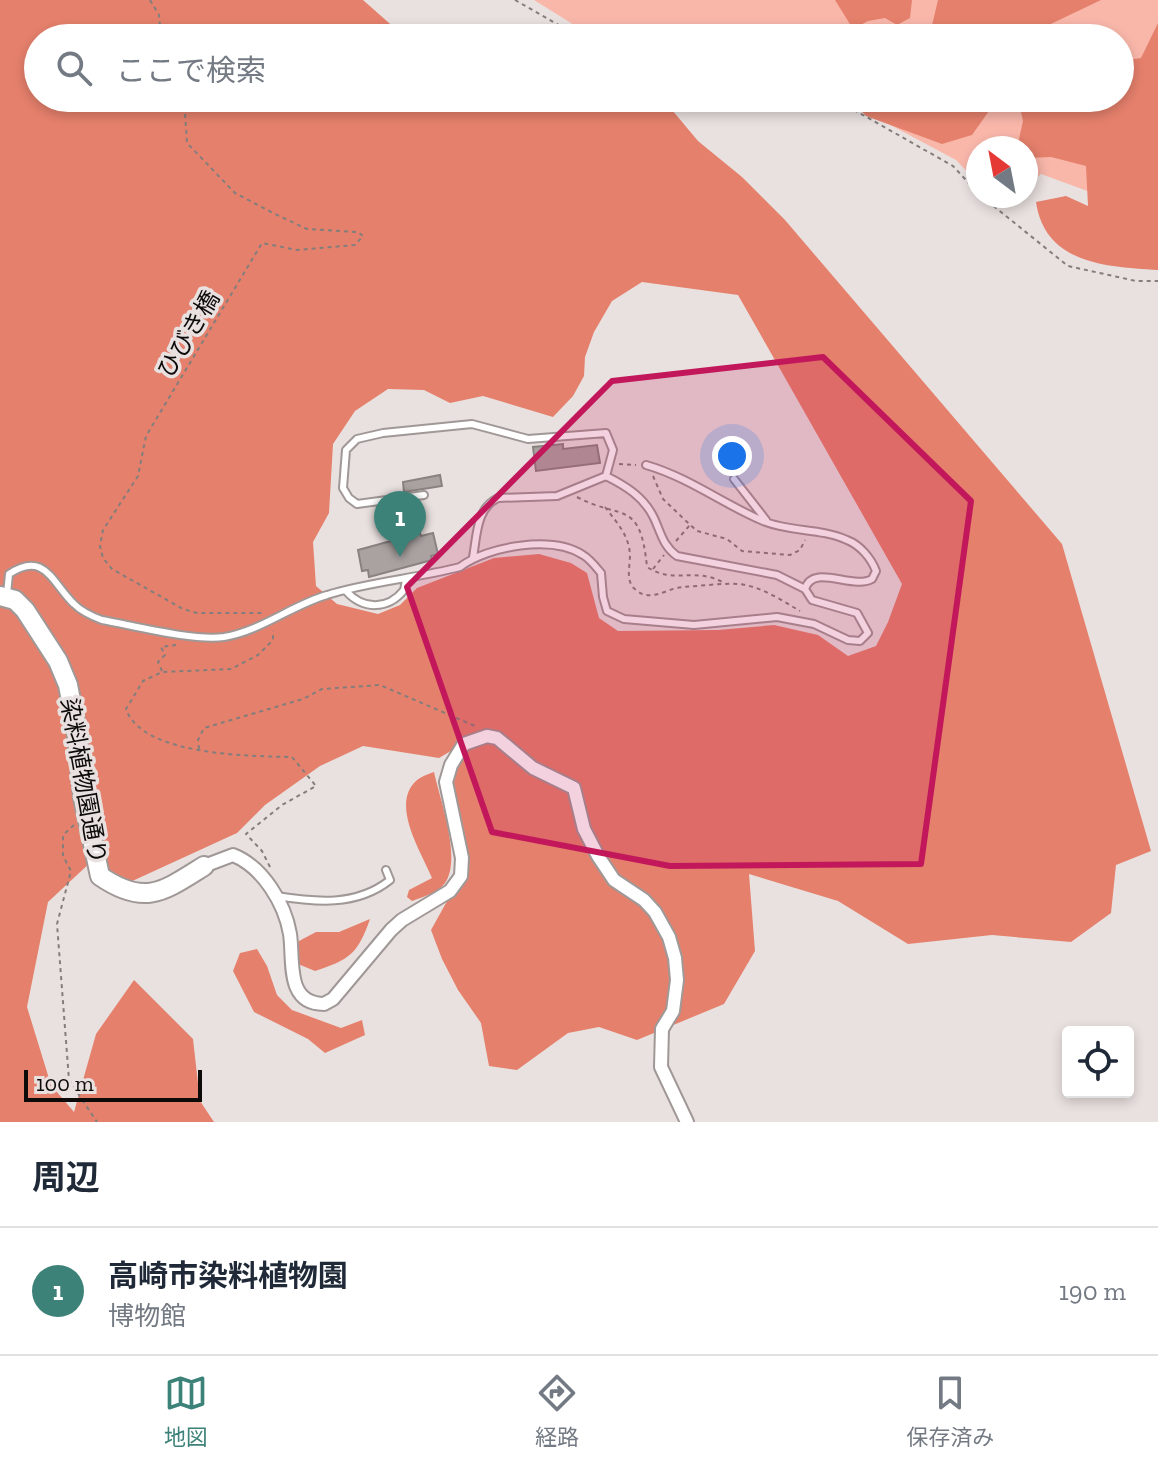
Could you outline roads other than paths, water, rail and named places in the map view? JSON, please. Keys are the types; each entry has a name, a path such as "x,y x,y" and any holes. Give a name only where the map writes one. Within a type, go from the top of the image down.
{"street":[{"name":"染料植物園通り","path":"4,597 15,600 25,610 58,661 68,685 76,726 83,797 100,876 117,888 135,893 162,892 204,866 233,855 247,860 276,896 289,931 293,980 306,1000 324,1004 333,999 391,930 450,891 461,876 462,858 446,782 451,765 464,744 476,738 492,737 508,745 533,768 574,788 584,829 598,856 614,880 644,900 663,924 675,958 677,980 673,1011 662,1029 661,1067 687,1122"}],"lane":[{"path":"424,495 357,504 343,488 346,450 357,439 383,433 472,424 528,439 606,433 613,450 606,476 557,496 498,498 489,502 479,523 473,557"},
{"path":"648,466 691,483 767,523 811,529 850,540 865,553 876,571 872,579 859,583 817,576 810,580 805,589"},
{"path":"4,597 9,574 30,565 41,567 88,615 201,638 241,633 329,594 460,567 473,557 498,549 548,544 582,554 601,573 607,611 624,619 694,625 777,617 807,623 848,640 860,641 868,633 857,613 812,600 805,589 777,575 677,556 669,550 654,517 640,497 606,476"},
{"path":"734,479 767,523"},
{"path":"346,591 364,604 389,604 404,590 406,580"},
{"path":"276,896 348,900 384,885 390,880 386,870"}],"place":[{"name":"高崎市染料植物園","path":"400,557"}]}
